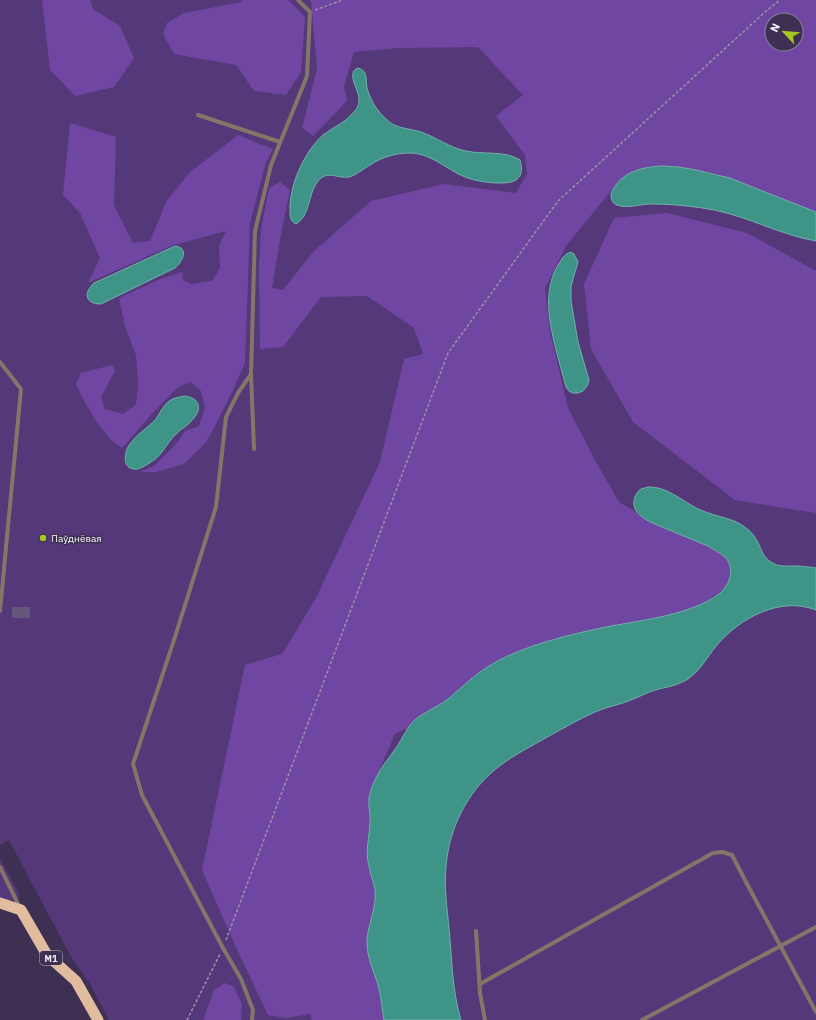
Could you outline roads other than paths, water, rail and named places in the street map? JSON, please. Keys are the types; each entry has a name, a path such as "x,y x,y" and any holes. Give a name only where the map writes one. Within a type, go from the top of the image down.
{"highway":[{"path":"0,903 21,910"},
{"name":"М1","path":"21,910 47,955 76,981 98,1020"}],"lane":[{"path":"254,449 252,374 255,231 271,165 307,76 310,12 298,0"},
{"path":"198,115 280,142"},
{"path":"0,362 20,388 0,611"},
{"path":"252,374 238,393 226,417 216,507 133,764 142,795 241,979 253,1010 252,1020"},
{"path":"480,984 713,853 722,852 732,855 816,1012"},
{"path":"0,867 21,910"},
{"path":"642,1020 816,927"},
{"path":"476,931 480,992 485,1020"}],"place":[{"name":"Паўднёвая","path":"43,538"}]}
